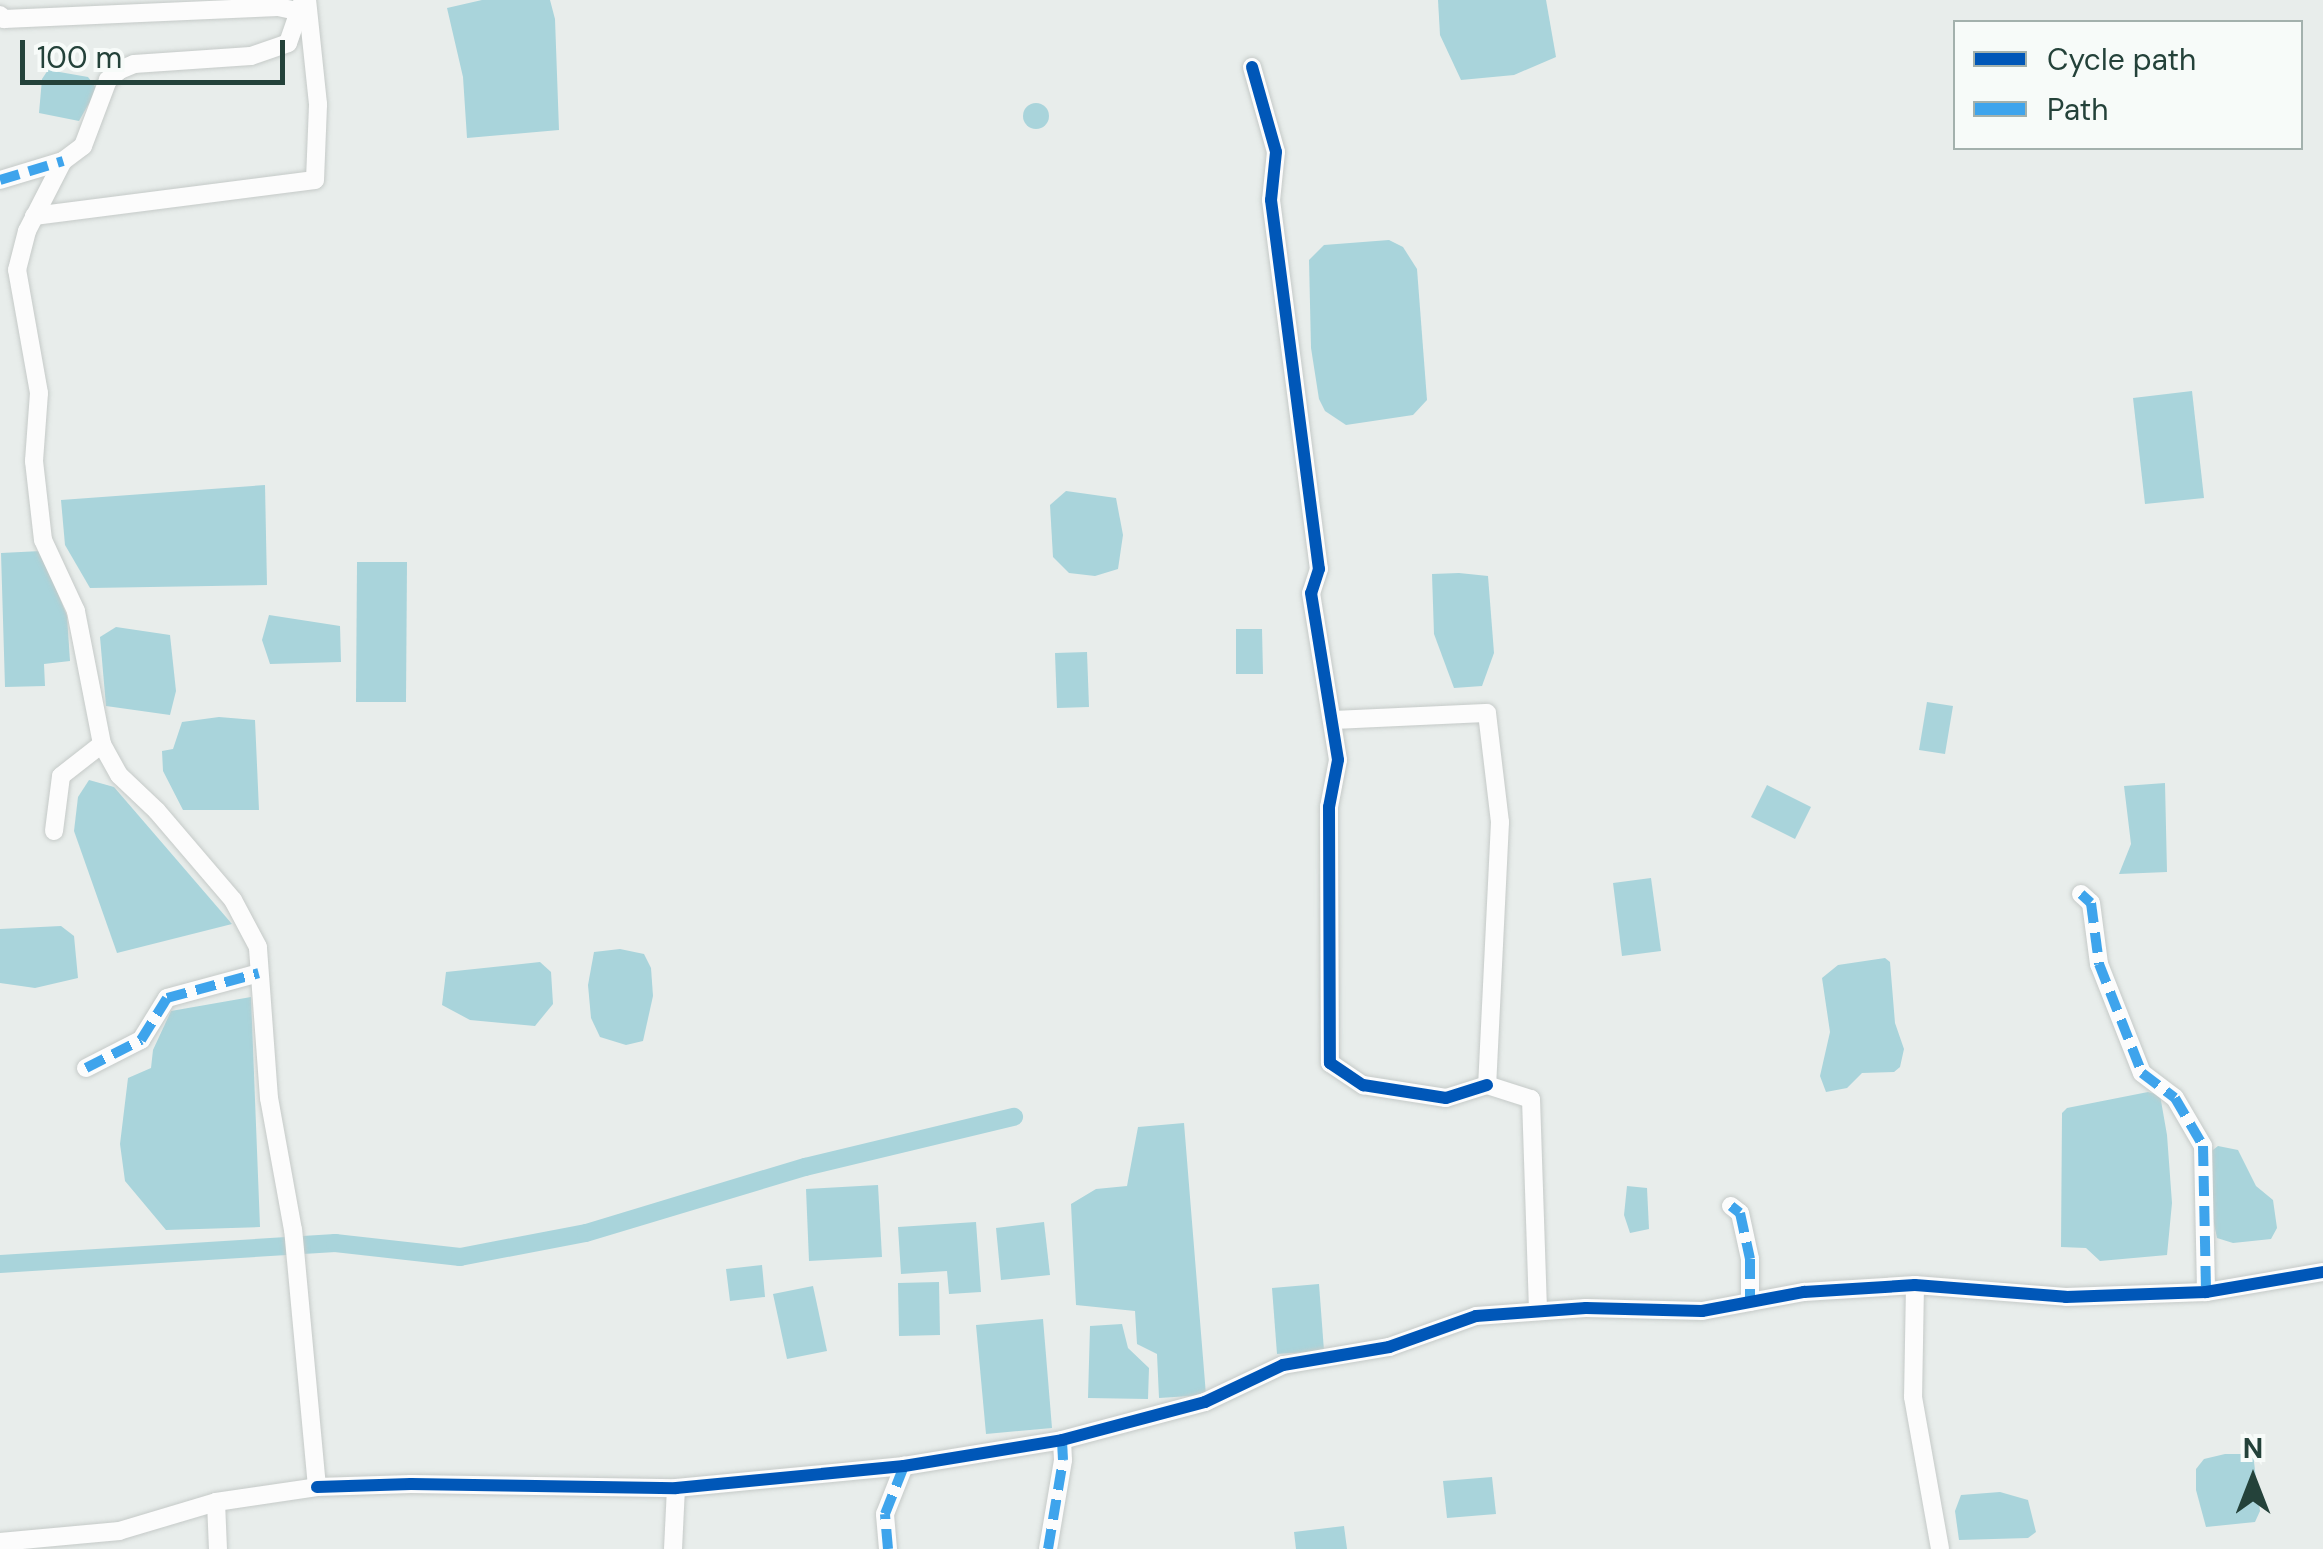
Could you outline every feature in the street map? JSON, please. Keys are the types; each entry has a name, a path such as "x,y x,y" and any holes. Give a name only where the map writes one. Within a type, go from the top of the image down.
{"street":[{"path":"0,15 4,19 97,8 304,4"},
{"path":"0,180 63,161 83,146 108,80 120,70 134,64 251,56 288,43 304,4"},
{"path":"34,216 314,180 318,104 304,4"},
{"path":"1252,66 1276,152 1270,200 1319,568 1310,594 1338,760 1329,806 1330,1063 1363,1084 1446,1098 1487,1085 1531,1099 1538,1312"},
{"path":"63,161 34,216 18,270 40,393 34,460 43,540 76,611 102,744 119,775 157,811 234,900 258,947 268,1098 293,1230 317,1487"},
{"path":"1332,720 1487,713 1500,822 1487,1085"},
{"path":"54,830 62,776 102,744"},
{"path":"2081,894 2092,903 2099,964 2142,1074 2175,1098 2204,1146 2206,1292"},
{"path":"86,1068 142,1040 167,998 259,973"},
{"path":"1731,1206 1740,1213 1750,1259 1750,1302"},
{"path":"0,1542 118,1531 216,1502 317,1487 411,1484 676,1488 904,1466 1062,1440 1205,1402 1283,1365 1389,1348 1476,1316 1702,1310 1804,1292 1914,1285 2066,1297 2206,1292 2323,1272"},
{"path":"1914,1285 1913,1396 1940,1549"},
{"path":"1048,1549 1063,1460 1062,1440"},
{"path":"888,1549 885,1514 904,1466"},
{"path":"673,1549 676,1488"},
{"path":"216,1502 218,1549"}],"water":[{"path":"482,0 550,0 555,19 559,130 467,138 463,77 447,8"},
{"path":"1438,0 1546,0 1556,57 1514,75 1461,80 1440,35"},
{"path":"48,70 88,77 97,89 79,121 39,113 42,79"},
{"path":"1036,103 1045,107 1049,116 1045,125 1036,129 1027,125 1023,116 1027,107"},
{"path":"1389,240 1403,247 1417,269 1427,400 1413,415 1346,425 1325,411 1319,399 1311,348 1309,260 1324,245"},
{"path":"2192,391 2204,498 2145,504 2133,398"},
{"path":"265,485 267,585 90,588 65,545 61,500"},
{"path":"1066,491 1116,498 1123,535 1118,569 1095,576 1069,573 1053,557 1050,505"},
{"path":"41,551 67,616 70,661 44,664 45,686 5,687 1,553"},
{"path":"357,562 407,562 406,702 356,702"},
{"path":"1432,574 1488,576 1494,653 1482,686 1454,688 1434,634"},
{"path":"269,615 340,626 341,662 270,664 262,640"},
{"path":"116,627 170,635 176,691 170,715 106,706 100,637"},
{"path":"1236,629 1262,629 1263,674 1236,674"},
{"path":"1087,652 1089,707 1057,708 1055,653"},
{"path":"1927,702 1953,706 1945,754 1919,750"},
{"path":"219,717 255,720 259,810 183,810 163,771 162,751 173,749 182,722"},
{"path":"89,780 114,787 232,924 117,953 74,831 78,797"},
{"path":"2165,783 2167,872 2119,874 2131,844 2124,786"},
{"path":"1767,785 1811,807 1795,839 1751,817"},
{"path":"1651,878 1661,951 1622,956 1613,883"},
{"path":"61,926 74,936 78,978 35,988 0,983 0,929"},
{"path":"620,949 644,954 651,968 653,996 643,1041 626,1045 600,1037 591,1018 588,985 594,952"},
{"path":"1885,958 1890,962 1895,1023 1904,1049 1900,1067 1894,1072 1862,1073 1847,1088 1826,1092 1820,1076 1830,1032 1822,978 1838,965"},
{"path":"540,962 551,972 553,1004 535,1026 470,1020 442,1005 446,972"},
{"path":"251,997 260,1227 166,1230 125,1181 120,1144 128,1078 151,1068 153,1050 171,1011"},
{"path":"2148,1092 2160,1095 2167,1135 2172,1203 2167,1255 2100,1261 2086,1248 2061,1247 2062,1113 2067,1108"},
{"path":"1184,1123 1206,1395 1159,1398 1157,1354 1137,1344 1135,1311 1076,1305 1071,1204 1096,1189 1127,1186 1138,1127"},
{"path":"2218,1146 2238,1150 2256,1186 2273,1200 2277,1228 2271,1239 2233,1243 2217,1238 2210,1204 2209,1153"},
{"path":"878,1185 882,1257 809,1261 806,1189"},
{"path":"1627,1186 1647,1188 1649,1229 1630,1233 1624,1215"},
{"path":"976,1222 981,1292 949,1294 947,1271 901,1274 898,1227"},
{"path":"1044,1222 1050,1275 1001,1280 996,1228"},
{"path":"762,1265 765,1297 730,1301 726,1269"},
{"path":"939,1282 940,1335 899,1336 898,1283"},
{"path":"1319,1284 1324,1351 1277,1354 1272,1288"},
{"path":"813,1286 827,1351 787,1359 773,1294"},
{"path":"1043,1319 1052,1428 986,1434 976,1325"},
{"path":"1122,1324 1128,1348 1149,1368 1148,1399 1088,1398 1090,1326"},
{"path":"2253,1454 2260,1511 2255,1522 2206,1527 2196,1490 2196,1469 2204,1459"},
{"path":"1492,1477 1496,1514 1447,1518 1443,1481"},
{"path":"2000,1492 2028,1500 2036,1532 2028,1538 1959,1540 1955,1511 1961,1495"},
{"path":"1344,1526 1347,1549 1296,1549 1294,1532"}],"waterway":[{"path":"0,1264 335,1243 460,1257 586,1233 805,1167 1014,1117"}],"marked path":[{"path":"0,180 63,161"},
{"path":"2081,894 2091,903 2099,964 2142,1073 2175,1098 2203,1146 2206,1292"},
{"path":"86,1068 141,1040 167,998 259,973"},
{"path":"1731,1206 1740,1213 1750,1259 1750,1302"},
{"path":"1048,1549 1063,1460 1062,1440"},
{"path":"888,1549 885,1514 904,1466"}],"cycle path":[{"path":"1252,67 1276,152 1271,200 1319,569 1311,593 1338,760 1329,807 1330,1063 1363,1085 1446,1098 1487,1085"},
{"path":"317,1487 411,1484 676,1488 904,1466 1062,1440 1205,1402 1283,1365 1389,1347 1476,1316 1586,1308 1702,1311 1804,1292 1915,1285 2066,1297 2206,1292 2323,1272"}]}
